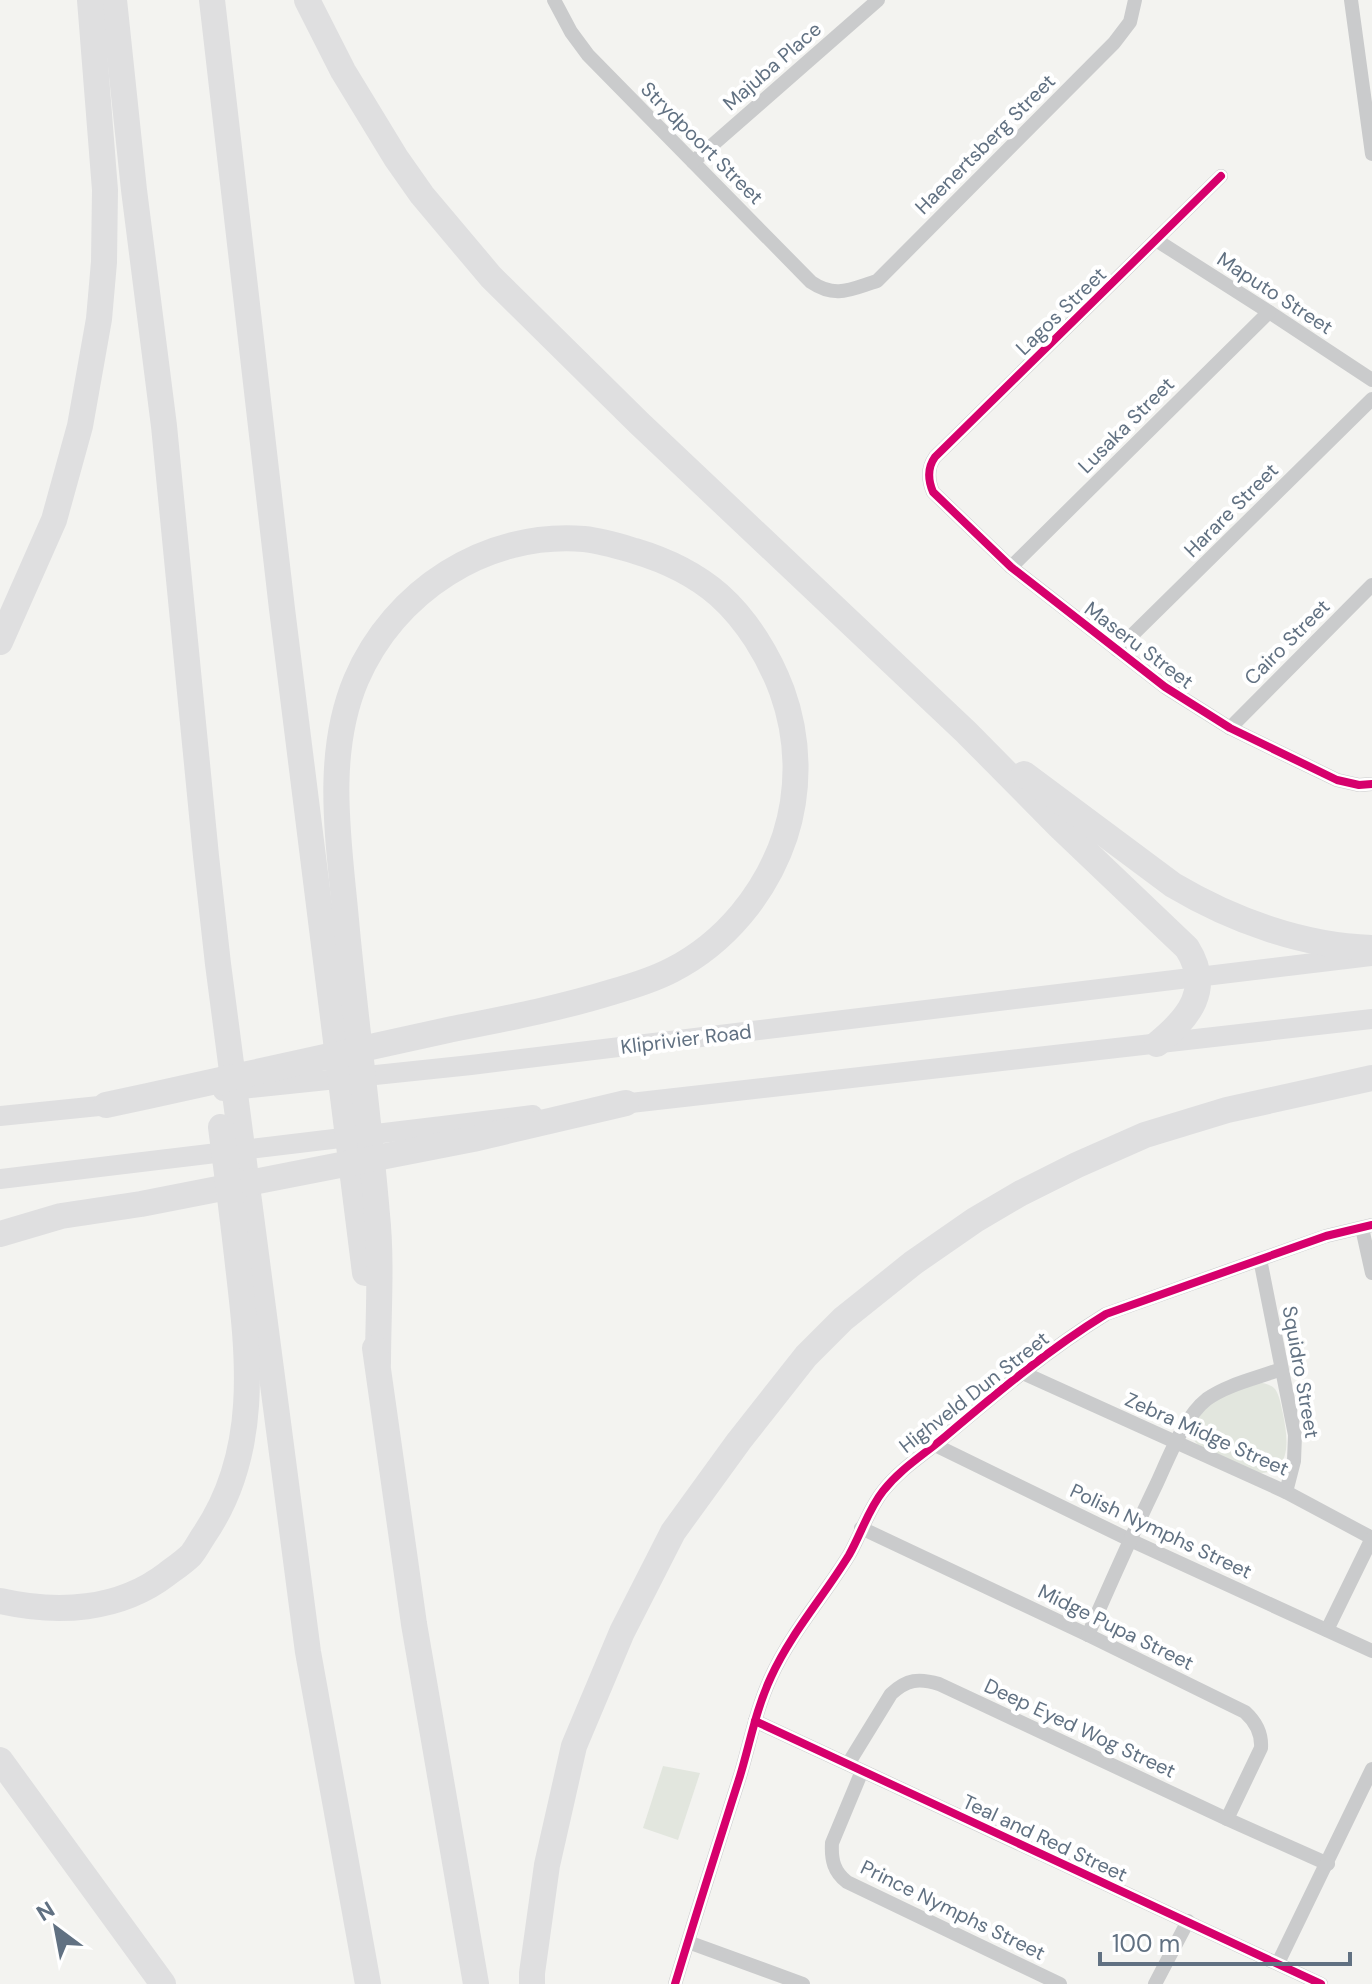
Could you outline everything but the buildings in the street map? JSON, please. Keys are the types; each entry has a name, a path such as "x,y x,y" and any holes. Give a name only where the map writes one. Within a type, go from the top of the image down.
{"highway":[{"path":"0,642 54,520 80,426 99,319 105,190 90,0"},
{"path":"114,0 164,426 206,856 247,1183 308,1652 368,1984"},
{"path":"212,0 282,609 359,1236 414,1624 476,1984"},
{"path":"307,0 343,71 396,158 422,195 491,277 1177,937 1194,959 1199,976 1194,1002 1187,1015 1157,1044"},
{"path":"106,1105 147,1098 454,1029 515,1018 590,999 673,970 722,935 749,907 776,864 790,821 796,787 796,762 788,709 769,660 720,595 659,558 601,541 537,541 509,546 460,566 410,600 376,643 356,682 342,726 337,764 337,821 355,1011 378,1221 378,1363"},
{"path":"966,732 1173,885 1194,897 1275,931 1322,942 1372,948"},
{"path":"0,1601 28,1607 70,1609 112,1603 155,1583 190,1555 218,1515 237,1469 246,1426 247,1334 206,1006 206,856"},
{"path":"532,1984 547,1865 574,1746 622,1632 673,1532 806,1356 843,1319 913,1263 975,1220 1077,1165 1145,1135 1214,1114 1372,1078"},
{"path":"0,1234 61,1216 247,1183 471,1131 626,1103"},
{"path":"0,1760 163,1984"}],"main road":[{"name":"Kliprivier Road","path":"147,1098 471,1065 1372,956"},
{"path":"626,1103 1372,1019"},
{"path":"0,1116 106,1105"},
{"path":"0,1179 471,1131"}],"street":[{"name":"Majuba Place","path":"693,162 878,0"},
{"name":"Haenertsberg Street","path":"840,293 877,281 1114,43 1130,22 1135,0"},
{"path":"1351,0 1372,154"},
{"name":"Strydpoort Street","path":"556,1 571,32 588,55 811,282 840,293"},
{"name":"Lagos Street","path":"929,473 935,457 1221,176"},
{"name":"Maputo Street","path":"1156,240 1372,380"},
{"name":"Lusaka Street","path":"1011,567 1269,312"},
{"name":"Harare Street","path":"1117,650 1372,399"},
{"name":"Maseru Street","path":"929,473 933,492 1011,567 1165,687 1230,728 1337,780 1359,785 1372,784"},
{"name":"Cairo Street","path":"1230,728 1372,585"},
{"path":"1367,1226 1372,1273"},
{"name":"Highveld Dun Street","path":"675,1984 761,1700 783,1652 851,1552 881,1492 911,1461 1076,1332 1106,1314 1326,1236 1367,1226"},
{"name":"Squidro Street","path":"1260,1259 1295,1435 1294,1461 1286,1492"},
{"path":"1088,1635 1176,1442 1198,1407 1223,1390 1281,1369"},
{"name":"Zebra Midge Street","path":"1023,1373 1286,1492 1372,1538"},
{"name":"Polish Nymphs Street","path":"935,1445 1130,1540 1372,1651"},
{"name":"Midge Pupa Street","path":"861,1528 1245,1712 1252,1718 1261,1738 1261,1748 1227,1819"},
{"path":"1327,1630 1372,1538"},
{"name":"Deep Eyed Wog Street","path":"848,1764 891,1694 899,1686 921,1679 939,1684 1328,1864"},
{"name":"Teal and Red Street","path":"755,1721 1321,1984"},
{"path":"1278,1963 1372,1769"},
{"name":"Prince Nymphs Street","path":"862,1771 832,1843 831,1855 839,1876 1060,1984"},
{"path":"1155,1984 1188,1921"},
{"path":"688,1942 803,1984"}],"shaded area":[{"path":"1257,1382 1269,1385 1277,1392 1286,1444 1282,1462 1277,1468 1256,1473 1198,1445 1192,1438 1191,1423 1217,1398"},
{"path":"663,1766 700,1773 678,1840 643,1828"}],"cycle path":[{"path":"1221,176 935,457 930,470 930,483 933,492 1011,567 1165,687 1230,728 1337,780 1359,785 1372,784"},
{"path":"675,1984 766,1689 788,1645 849,1555 873,1506 890,1483 1024,1372 1106,1314 1326,1236 1372,1225"},
{"path":"755,1721 1321,1984"}]}
